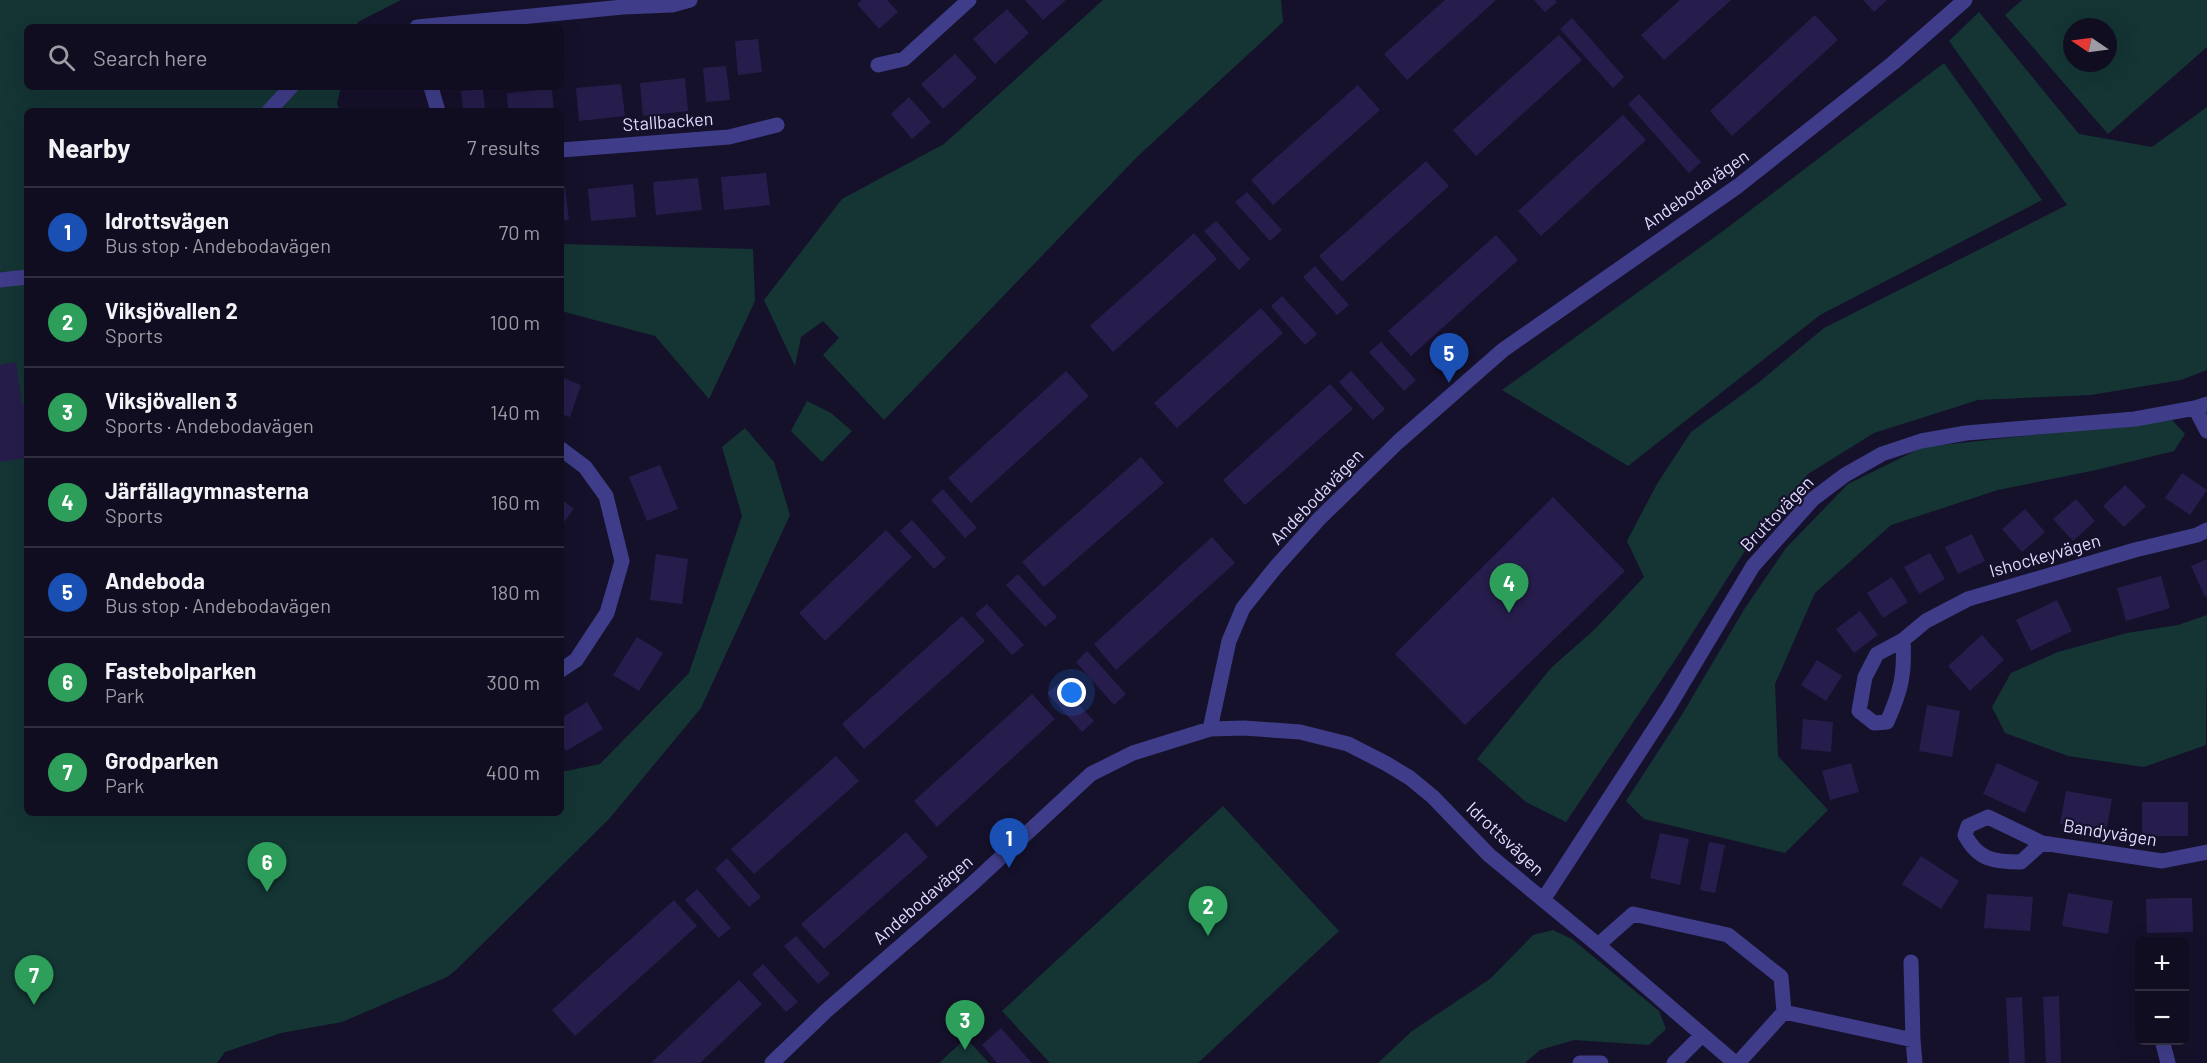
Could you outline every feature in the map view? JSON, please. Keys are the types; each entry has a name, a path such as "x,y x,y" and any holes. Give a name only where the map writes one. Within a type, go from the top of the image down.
{"street":[{"path":"438,24 621,3 672,5 690,0"},
{"path":"878,65 904,59 969,0"},
{"name":"Andebodavägen","path":"772,1063 826,1011 971,885 1091,774 1133,753 1210,729 1229,640 1243,608 1319,519 1398,442 1503,350 1738,186 1893,63 1965,0"},
{"path":"272,108 288,90"},
{"path":"432,90 437,108"},
{"name":"Stallbacken","path":"564,150 729,137 777,125"},
{"path":"0,280 24,277"},
{"path":"2201,406 2207,430"},
{"name":"Bruttovägen","path":"1543,900 1668,708 1753,566 1813,499 1882,454 1922,441 1966,433 2135,419 2201,406"},
{"path":"564,450 585,467 606,496 622,561 607,613 576,660 564,668"},
{"name":"Ishockeyvägen","path":"1904,640 1905,667 1898,695 1887,722 1874,723 1859,711 1865,677 1877,654 1904,640 1926,621 1968,599 2207,530"},
{"name":"Idrottsvägen","path":"1210,729 1300,732 1348,744 1388,764 1433,797 1489,855 1736,1063"},
{"name":"Bandyvägen","path":"2042,843 2162,861 2207,852"},
{"path":"1598,945 1633,914 1728,935 1781,978 1784,1012 1736,1063"},
{"path":"1911,962 1915,1063"},
{"path":"1784,1012 1913,1040"},
{"path":"1674,1063 1702,1035"},
{"path":"2163,1045 2168,1063"},
{"path":"1580,1063 1588,1061 1601,1063"}],"green space":[{"path":"0,0 401,0 357,24 24,24 24,90 340,90 337,104 339,108 24,108 24,816 564,816 564,771 600,764 689,673 742,516 722,447 745,428 774,462 790,515 701,708 609,819 447,977 342,1022 281,1033 225,1052 217,1063 0,1063"},
{"path":"1103,0 1281,0 1283,22 1137,157 884,420 823,355 839,338 823,321 801,337 795,366 764,300 842,199 944,144"},
{"path":"2022,0 2207,0 2207,47 2108,134 2005,15"},
{"path":"1979,12 2079,134 2152,147 2207,107 2207,370 2181,380 2091,395 1978,400 1874,433 1808,474 1753,538 1679,654 1566,822 1526,802 1477,759 1551,668 1595,629 1644,577 1627,541 1657,484 1691,432 1758,383 1824,328 2067,205 1949,41"},
{"path":"1944,63 2042,200 1820,315 1628,466 1502,390 1723,231"},
{"path":"564,244 753,249 755,301 709,399 655,336 564,312"},
{"path":"807,401 831,413 852,431 822,462 791,431"},
{"path":"2172,420 2185,434 2174,451 1998,490 1891,525 1815,593 1775,684 1778,756 1828,810 1785,853 1644,819 1626,801 1683,713 1745,608 1786,548 1848,484 1923,447"},
{"path":"2207,615 2206,745 2144,767 2068,756 2005,733 1992,707 2011,673 2058,652 2127,633 2178,625"},
{"path":"1223,806 1339,931 1198,1063 1050,1063 1002,1011"},
{"path":"1553,930 1572,939 1659,1011 1666,1029 1649,1045 1574,1040 1540,1050 1525,1063 1378,1063 1412,1031 1490,979 1533,935"},
{"path":"966,1038 989,1063 939,1063"}],"building":[{"path":"862,0 887,0 898,12 879,29 857,4"},
{"path":"1025,0 1066,0 1043,20"},
{"path":"1445,0 1496,0 1407,80 1384,54"},
{"path":"1534,0 1555,0 1557,2 1545,12"},
{"path":"1680,0 1731,0 1664,60 1641,35"},
{"path":"1863,0 1887,0 1874,12"},
{"path":"1007,9 1029,33 995,64 973,39"},
{"path":"1815,15 1838,40 1732,136 1710,111"},
{"path":"1572,18 1624,77 1613,88 1560,29"},
{"path":"1559,35 1582,60 1476,156 1453,130"},
{"path":"758,39 762,72 738,75 735,41"},
{"path":"955,54 977,78 943,109 921,84"},
{"path":"726,66 730,100 706,102 703,68"},
{"path":"685,78 688,111 643,116 640,83"},
{"path":"621,84 625,116 579,121 576,88"},
{"path":"1358,85 1380,110 1273,205 1251,180"},
{"path":"483,90 485,108 463,108 461,91"},
{"path":"552,90 554,108 508,108 507,93"},
{"path":"1639,94 1701,162 1689,173 1628,104"},
{"path":"909,97 931,122 912,139 891,114"},
{"path":"1623,115 1646,140 1541,236 1518,211"},
{"path":"1426,161 1449,186 1342,282 1319,256"},
{"path":"766,173 770,205 724,210 721,177"},
{"path":"698,178 702,210 656,215 653,182"},
{"path":"633,184 636,217 591,221 588,189"},
{"path":"564,188 565,188 569,220 564,221"},
{"path":"1247,192 1282,230 1270,241 1235,202"},
{"path":"1216,221 1250,259 1239,270 1204,231"},
{"path":"1194,233 1217,259 1113,352 1090,326"},
{"path":"1496,235 1518,260 1411,356 1388,331"},
{"path":"1315,266 1349,305 1337,315 1303,277"},
{"path":"1282,296 1317,334 1305,345 1271,306"},
{"path":"1261,308 1283,333 1177,428 1154,403"},
{"path":"1381,342 1416,380 1404,391 1369,352"},
{"path":"16,362 22,406 24,406 24,458 0,462 0,365"},
{"path":"1066,371 1089,396 971,503 948,478"},
{"path":"1351,371 1385,409 1373,420 1339,382"},
{"path":"564,378 581,385 570,417 564,415"},
{"path":"1330,384 1353,409 1245,505 1223,480"},
{"path":"1141,457 1164,483 1044,587 1022,562"},
{"path":"660,465 678,509 647,521 629,477"},
{"path":"2182,473 2207,490 2190,515 2165,498"},
{"path":"2125,485 2146,506 2124,527 2103,506"},
{"path":"943,489 977,528 965,538 931,500"},
{"path":"1553,497 1625,571 1465,725 1395,654"},
{"path":"2076,499 2095,521 2073,541 2053,519"},
{"path":"564,501 574,509 564,522"},
{"path":"2025,509 2045,532 2022,552 2002,529"},
{"path":"912,520 946,558 934,569 900,531"},
{"path":"886,530 912,557 825,641 799,613"},
{"path":"1972,534 1985,561 1958,574 1945,547"},
{"path":"1212,537 1235,563 1116,670 1094,644"},
{"path":"1930,553 1945,579 1919,594 1904,567"},
{"path":"656,554 688,559 682,604 650,600"},
{"path":"2207,559 2207,596 2205,597 2191,566"},
{"path":"1018,574 1057,617 1045,627 1006,585"},
{"path":"2161,576 2170,608 2126,621 2117,588"},
{"path":"1892,577 1908,602 1883,618 1867,593"},
{"path":"2057,600 2072,631 2031,651 2016,620"},
{"path":"987,604 1024,645 1012,655 975,614"},
{"path":"1860,611 1878,635 1854,653 1836,629"},
{"path":"962,616 985,641 864,749 842,724"},
{"path":"1982,635 2004,660 1970,691 1948,666"},
{"path":"637,637 663,653 639,691 613,675"},
{"path":"1087,651 1126,694 1114,705 1076,662"},
{"path":"1817,660 1842,676 1826,701 1801,685"},
{"path":"1059,683 1094,721 1082,732 1047,693"},
{"path":"1032,694 1055,719 937,827 914,801"},
{"path":"587,702 603,729 566,751 564,748 564,716"},
{"path":"1927,705 1960,711 1952,757 1919,751"},
{"path":"1803,719 1833,722 1831,752 1801,749"},
{"path":"836,756 859,781 754,874 731,849"},
{"path":"1851,763 1859,792 1830,800 1822,771"},
{"path":"1997,763 2039,782 2025,813 1983,794"},
{"path":"2066,791 2112,799 2106,832 2060,824"},
{"path":"2142,802 2188,802 2188,836 2142,836"},
{"path":"906,832 928,857 824,949 801,924"},
{"path":"1660,833 1689,839 1680,885 1650,878"},
{"path":"1709,842 1725,845 1715,893 1700,890"},
{"path":"1921,856 1959,881 1941,909 1902,884"},
{"path":"727,858 761,897 749,907 715,869"},
{"path":"697,889 731,928 719,938 685,900"},
{"path":"2068,893 2113,901 2108,934 2062,926"},
{"path":"1987,894 2033,897 2030,931 1984,928"},
{"path":"2192,898 2193,932 2147,933 2146,899"},
{"path":"674,900 697,926 575,1036 552,1010"},
{"path":"796,936 830,974 818,984 784,946"},
{"path":"763,964 798,1002 786,1012 752,974"},
{"path":"739,980 762,1004 700,1063 651,1063"},
{"path":"2059,996 2061,1063 2046,1063 2043,997"},
{"path":"2022,997 2025,1063 2009,1063 2006,998"},
{"path":"1001,1028 1032,1063 997,1063 982,1045"}],"place":[{"name":"Andeboda","path":"1449,383"},
{"name":"Järfällagymnasterna","path":"1509,613"},
{"name":"Idrottsvägen","path":"1009,868"},
{"name":"Fastebolparken","path":"267,892"},
{"name":"Viksjövallen 2","path":"1208,936"},
{"name":"Grodparken","path":"34,1005"},
{"name":"Viksjövallen 3","path":"965,1050"}]}
